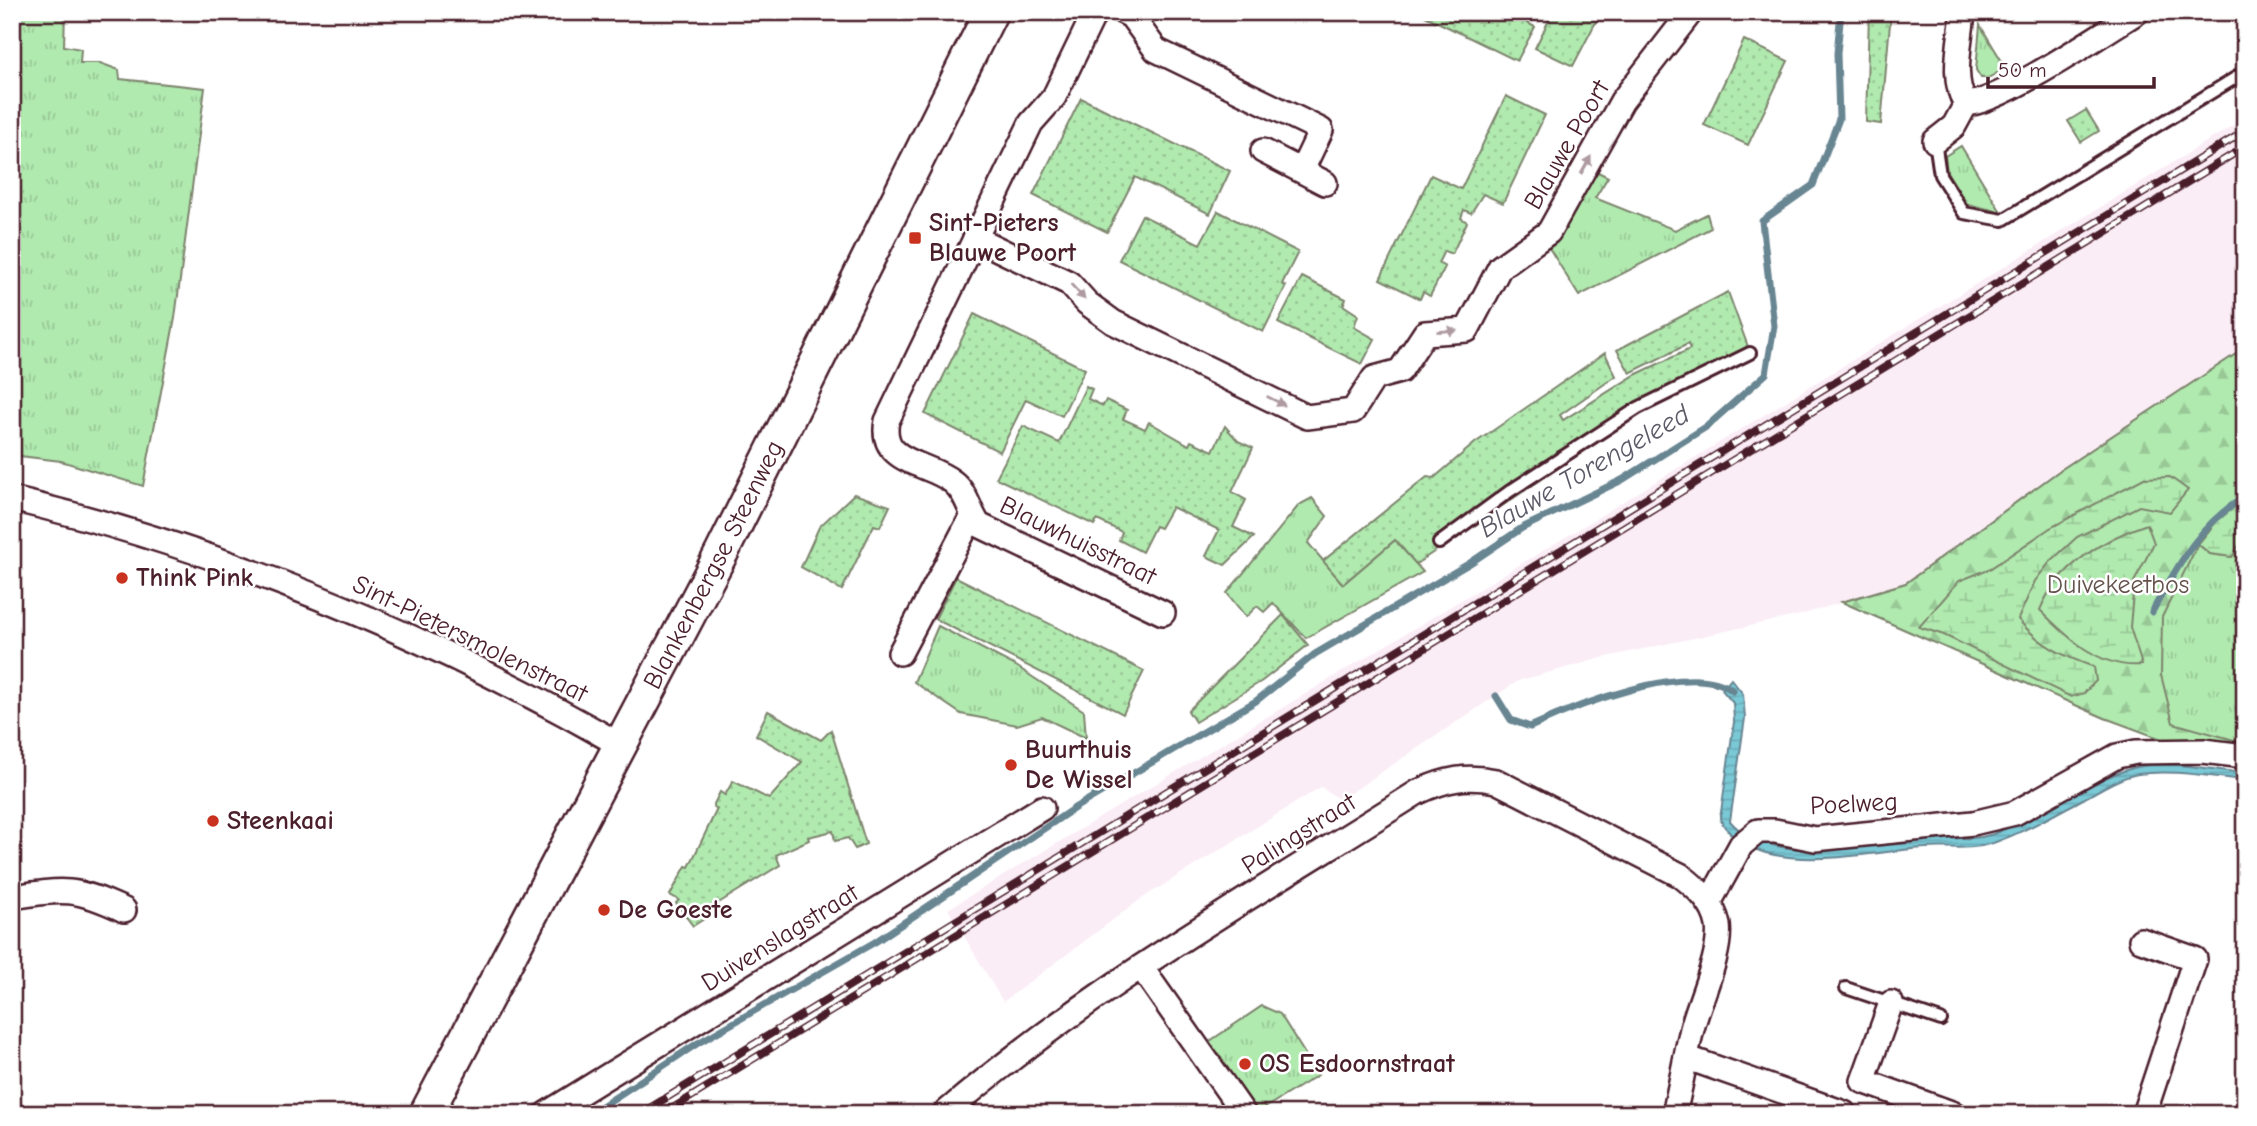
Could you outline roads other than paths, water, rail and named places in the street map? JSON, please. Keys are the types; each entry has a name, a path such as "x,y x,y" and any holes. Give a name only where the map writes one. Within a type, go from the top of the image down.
{"main road":[{"name":"Blankenbergse Steenweg","path":"426,1114 622,746 991,12"}],"street":[{"name":"Blauwhuisstraat","path":"1095,12 1054,97 1031,123 887,421 884,433 887,444 895,454 953,482 965,496 972,516 979,525 1163,613"},
{"path":"1123,12 1131,16 1156,50 1321,130 1302,170"},
{"name":"Blauwe Poort","path":"975,237 1069,283 1087,303 1113,322 1307,417 1353,411 1374,378 1400,371 1425,333 1467,330 1500,268 1549,232 1622,101 1690,12"},
{"path":"1963,12 1958,77 1960,95 1966,104"},
{"path":"1966,104 1979,104 2040,71 2137,12"},
{"path":"1935,141 1954,126 1966,104"},
{"path":"1263,150 1325,183"},
{"name":"Sint-Pietersmolenstraat","path":"12,499 120,528 315,597 438,649 622,746"},
{"name":"Blauwhuisstraat","path":"900,653 972,516"},
{"name":"Poelweg","path":"1709,903 1741,845 1758,831 1775,831 1815,839 1973,823 2015,813 2116,757 2136,752 2203,751 2245,756"},
{"name":"Palingstraat","path":"944,1114 1052,1028 1141,967 1418,792 1447,779 1475,777 1496,781 1680,874 1709,903"},
{"name":"Duivenslagstraat","path":"546,1114 1042,808"},
{"path":"12,897 68,891 89,894 124,910"},
{"path":"1674,1114 1688,1058 1691,1031 1717,945 1718,925 1709,903"},
{"path":"2141,940 2195,959 2144,1114"},
{"path":"1141,967 1244,1114"},
{"path":"1688,1058 1843,1113 1863,1081 1891,1003"},
{"path":"1863,1081 1954,1114"}],"lane":[{"path":"1935,141 1940,175 1964,213 2003,220 2245,72"},
{"path":"1438,543 1510,491 1638,408 1750,353"},
{"path":"1846,988 1941,1020"}],"water":[{"path":"1731,679 1743,694 1745,718 1730,821 1747,835 1769,844 1822,850 1934,838 1984,836 2011,827 2098,781 2146,766 2174,765 2245,773 2245,780 2178,773 2138,774 2111,784 2017,834 1993,843 1967,848 1925,848 1844,857 1784,857 1758,851 1736,838 1720,819 1734,722 1733,703 1722,690"}],"waterway":[{"path":"590,1114 698,1043 875,942 1076,807 1256,701 1315,654 1470,563 1522,528 1622,480 1706,427 1766,374 1774,326 1762,221 1813,185 1839,119 1837,53 1841,12"},
{"path":"2152,612 2202,533 2245,497"},
{"name":"Blauwe Torengeleed","path":"1496,696 1511,720 1530,727 1603,698 1663,683 1690,680 1715,682 1733,691"}],"railway":[{"path":"640,1114 2245,131"},
{"path":"663,1114 2245,147"}],"place":[{"name":"Sint-Pieters Blauwe Poort","path":"915,238"},
{"name":"Think Pink","path":"122,578"},
{"name":"Buurthuis De Wissel","path":"1011,765"},
{"name":"Steenkaai","path":"213,821"},
{"name":"De Goeste","path":"604,910"},
{"name":"OS Esdoornstraat","path":"1245,1064"}],"park label":[{"name":"Duivekeetbos","path":"2118,585"}]}
